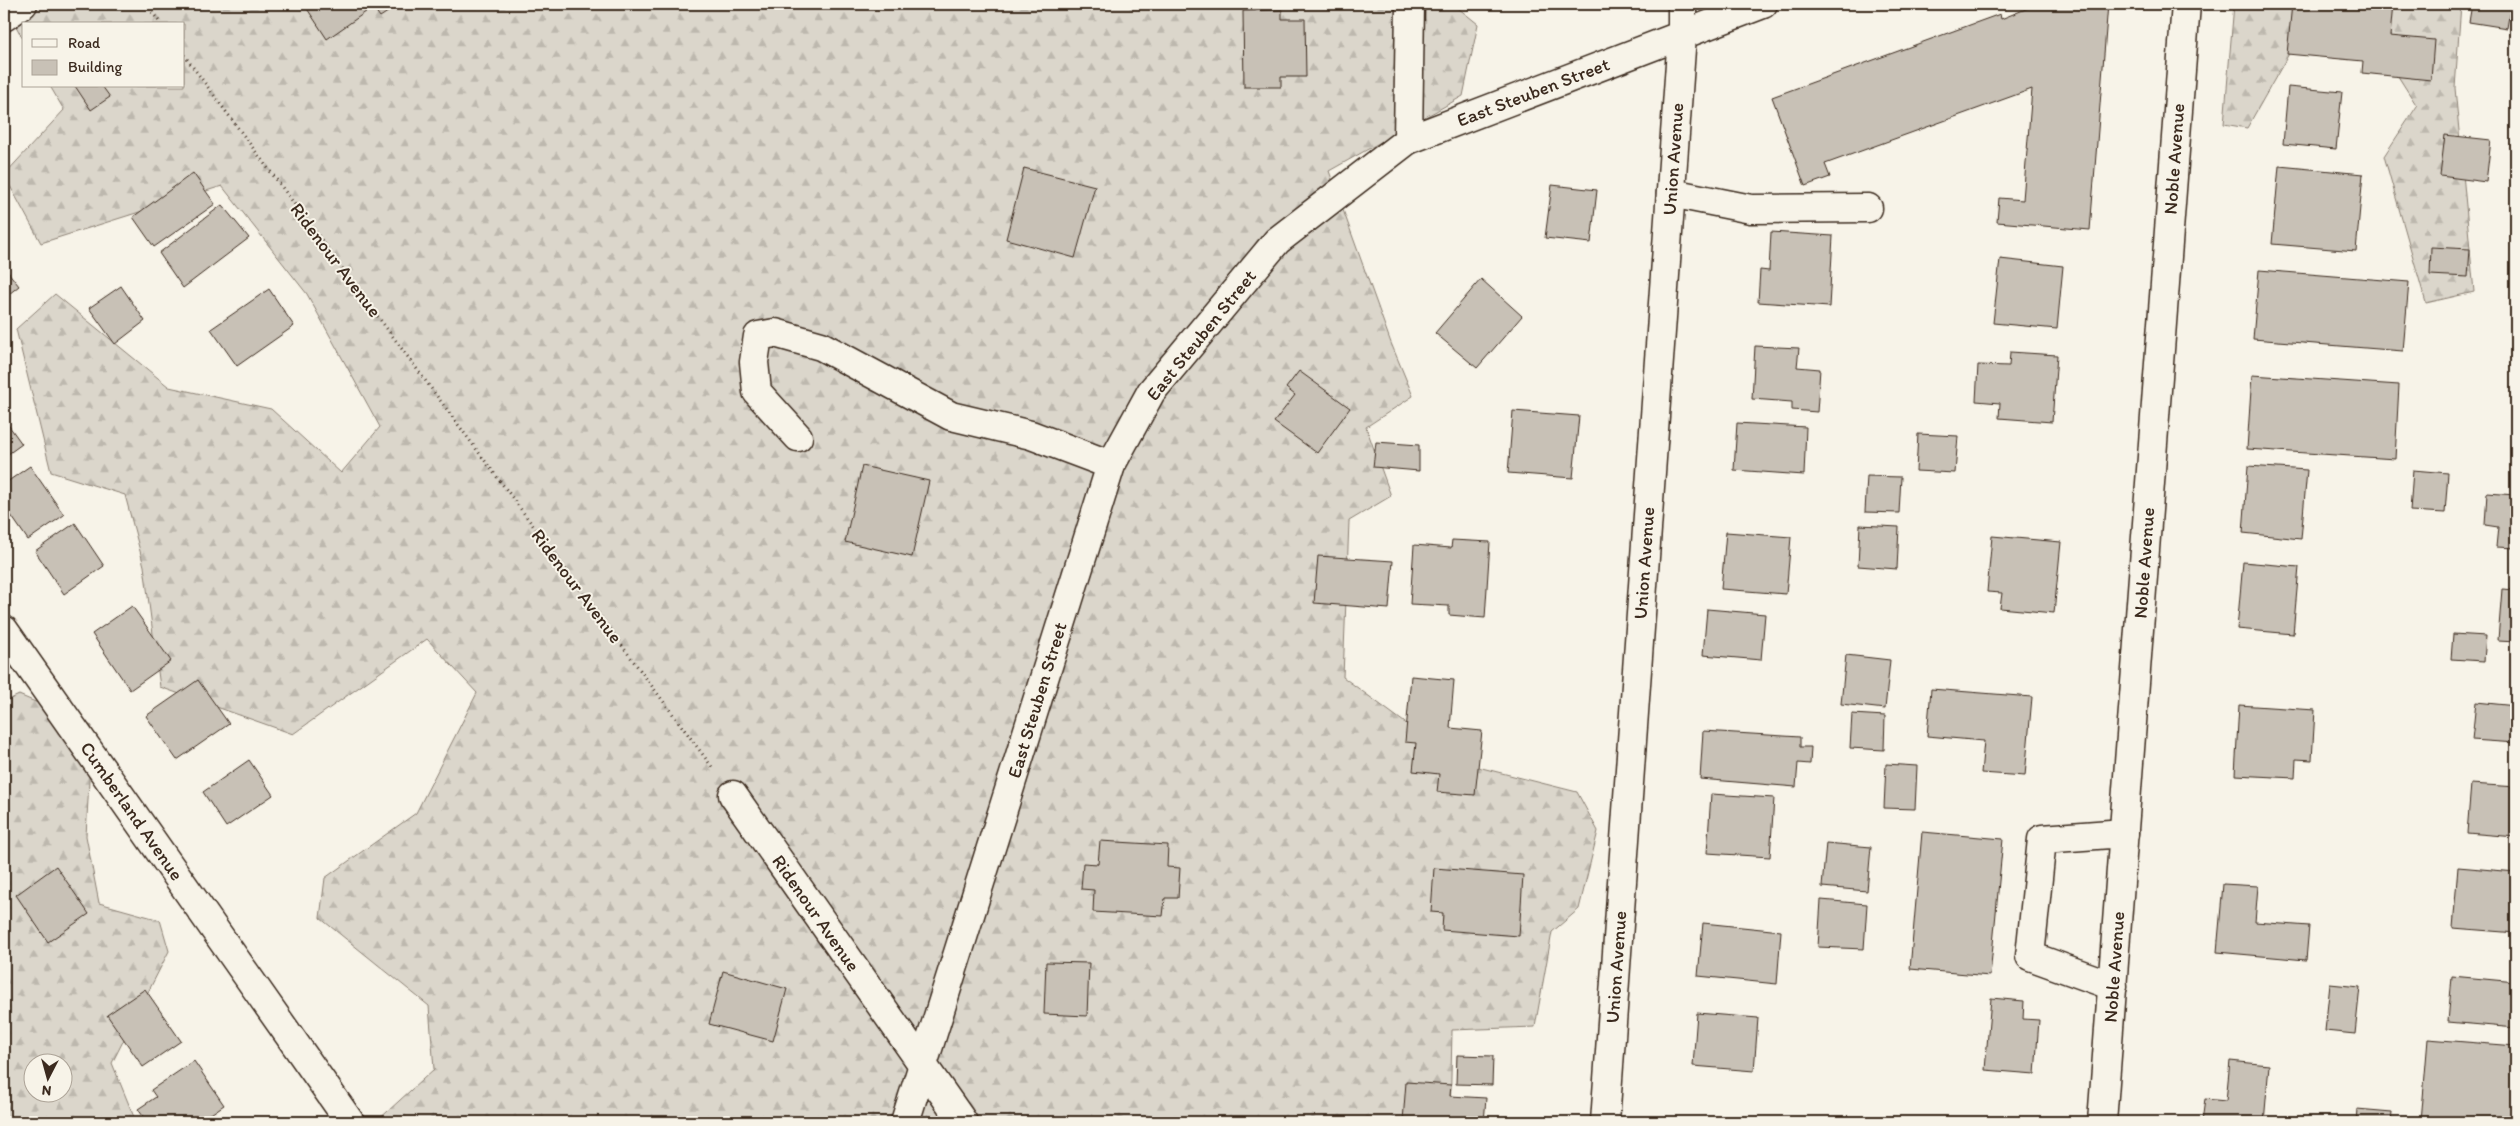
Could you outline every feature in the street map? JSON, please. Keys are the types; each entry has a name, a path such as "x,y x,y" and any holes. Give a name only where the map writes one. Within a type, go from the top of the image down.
{"main road":[{"path":"4,17 23,4"},
{"path":"1408,140 1410,4"},
{"name":"Union Avenue","path":"1604,1122 1682,35 1682,4"},
{"name":"East Steuben Street","path":"905,1122 1111,465 1151,392 1277,241 1408,140 1763,4"},
{"name":"Noble Avenue","path":"2102,1122 2186,4"},
{"path":"1670,192 1751,209 1868,208"},
{"path":"798,437 757,392 754,362 758,336 775,333 821,346 951,416 1030,435 1111,465"},
{"name":"Cumberland Avenue","path":"4,630 36,673 258,994 350,1122"},
{"name":"Ridenour Avenue","path":"733,795 963,1122"},
{"path":"2113,986 2030,956 2042,839 2124,833"}],"path":[{"path":"146,4 160,22"},
{"name":"Ridenour Avenue","path":"185,56 733,795"}],"green space":[{"path":"4,4 1453,4 1478,24 1463,96 1329,171 1391,343 1413,396 1366,427 1391,496 1349,521 1343,677 1458,762 1577,792 1598,831 1579,909 1552,932 1535,1027 1452,1030 1450,1122 376,1122 434,1069 429,1006 320,918 325,878 416,813 477,693 427,639 293,734 160,687 144,566 125,495 51,472 16,329 55,294 169,387 271,409 341,473 380,427 307,294 222,186 41,243 4,175 64,110 51,88 185,88 185,22 22,22 22,37"},
{"path":"2234,4 2317,4 2247,128 2224,124"},
{"path":"2352,4 2461,4 2455,88 2474,292 2426,303 2384,156 2417,106"},
{"path":"19,695 92,726 86,836 99,903 160,920 169,951 112,1063 136,1122 4,1122 4,702"}],"building":[{"path":"304,4 400,4 380,17 373,7 327,39"},
{"path":"2038,4 2108,4 2090,230 1997,222 1999,198 2023,200 2032,89 1825,164 1830,177 1805,186 1772,97 2000,14 2001,19"},
{"path":"2292,4 2393,4 2390,36 2434,40 2431,80 2362,73 2363,61 2287,54"},
{"path":"2472,4 2511,4 2507,28 2469,22"},
{"path":"1282,10 1282,19 1305,19 1306,77 1281,77 1281,87 1244,87 1243,11"},
{"path":"2288,87 2342,92 2336,149 2283,144"},
{"path":"76,88 103,88 110,97 91,110"},
{"path":"2445,135 2491,140 2486,182 2440,176"},
{"path":"2279,166 2363,174 2356,251 2272,244"},
{"path":"1024,168 1095,186 1075,258 1006,239"},
{"path":"193,173 215,204 154,247 133,217"},
{"path":"1552,185 1597,190 1591,243 1545,238"},
{"path":"222,205 249,238 183,288 159,253"},
{"path":"1771,232 1833,236 1829,307 1758,302 1760,270 1769,271"},
{"path":"2431,247 2470,249 2468,277 2430,275"},
{"path":"2000,259 2063,266 2057,329 1993,323"},
{"path":"2259,270 2409,282 2403,351 2253,339"},
{"path":"8,272 19,286 4,298 4,276"},
{"path":"1481,279 1522,316 1477,368 1435,333"},
{"path":"121,286 145,321 115,344 89,308"},
{"path":"269,289 294,326 237,366 211,329"},
{"path":"2515,316 2516,343 2514,343"},
{"path":"1755,346 1799,348 1797,367 1820,369 1817,412 1792,410 1792,402 1752,399"},
{"path":"2010,352 2057,355 2052,422 1999,418 2000,403 1976,401 1978,365 2009,366"},
{"path":"1299,371 1350,408 1317,453 1274,422 1295,395 1286,388"},
{"path":"2252,375 2399,385 2395,459 2247,449"},
{"path":"1513,411 1579,416 1573,478 1508,473"},
{"path":"4,419 22,444 4,457"},
{"path":"1737,423 1806,427 1804,475 1734,470"},
{"path":"1918,434 1958,436 1955,473 1916,471"},
{"path":"1376,442 1419,445 1419,471 1373,467"},
{"path":"30,466 64,515 28,540 4,505 4,484"},
{"path":"862,466 929,481 912,557 845,542"},
{"path":"2248,466 2307,470 2301,539 2243,533"},
{"path":"2413,470 2448,473 2445,513 2410,511"},
{"path":"1867,476 1901,477 1899,513 1865,512"},
{"path":"2487,493 2516,495 2516,548 2496,547 2498,527 2485,525"},
{"path":"75,523 104,566 64,594 35,551"},
{"path":"1860,525 1899,527 1897,569 1858,566"},
{"path":"1726,532 1791,537 1786,594 1721,589"},
{"path":"1992,536 2061,542 2054,613 2000,608 2002,593 1987,592"},
{"path":"1452,540 1490,542 1485,618 1449,615 1449,606 1410,604 1414,545 1451,548"},
{"path":"1318,556 1393,561 1389,609 1314,603"},
{"path":"2243,562 2299,567 2293,634 2237,629"},
{"path":"2502,589 2516,590 2516,641 2498,640"},
{"path":"132,606 171,661 130,690 92,634"},
{"path":"1707,609 1765,614 1761,660 1703,655"},
{"path":"2453,634 2486,636 2484,661 2451,659"},
{"path":"1846,655 1890,660 1885,709 1841,704"},
{"path":"1411,676 1454,680 1450,728 1482,731 1475,795 1437,792 1439,774 1413,771 1416,743 1405,742"},
{"path":"198,680 229,724 177,760 146,716"},
{"path":"1931,689 2032,697 2025,776 1981,773 1984,741 1927,736"},
{"path":"2476,702 2516,706 2516,743 2472,740"},
{"path":"2239,705 2315,710 2312,760 2296,759 2295,778 2235,775"},
{"path":"1852,714 1885,716 1884,750 1850,748"},
{"path":"1703,731 1800,737 1800,747 1811,747 1810,764 1798,763 1796,787 1700,779"},
{"path":"249,760 273,795 226,827 203,792"},
{"path":"1886,764 1917,766 1915,809 1884,808"},
{"path":"2471,784 2516,787 2516,837 2467,833"},
{"path":"1711,794 1774,798 1770,857 1707,853"},
{"path":"1922,832 2003,839 1990,976 1910,969"},
{"path":"1100,841 1168,845 1167,867 1180,868 1178,898 1165,898 1163,916 1093,912 1094,890 1081,889 1083,863 1098,864"},
{"path":"1826,843 1871,847 1867,891 1822,887"},
{"path":"56,866 89,914 48,942 16,895"},
{"path":"2458,867 2516,872 2516,933 2453,928"},
{"path":"1434,868 1523,875 1519,936 1442,930 1443,913 1431,912"},
{"path":"2223,884 2258,886 2255,922 2309,926 2306,960 2217,952"},
{"path":"1821,900 1867,904 1864,949 1818,947"},
{"path":"1703,923 1781,931 1777,984 1698,976"},
{"path":"1046,962 1089,963 1087,1016 1044,1014"},
{"path":"723,971 787,989 773,1041 709,1024"},
{"path":"2452,976 2516,982 2516,1028 2448,1022"},
{"path":"2330,984 2360,987 2355,1034 2325,1031"},
{"path":"145,989 181,1041 143,1067 107,1015"},
{"path":"1991,998 2024,1001 2023,1019 2039,1020 2035,1074 1985,1070"},
{"path":"1697,1013 1758,1018 1754,1071 1693,1066"},
{"path":"2428,1039 2516,1046 2516,1122 2421,1122"},
{"path":"1457,1055 1493,1056 1492,1085 1456,1084"},
{"path":"194,1061 224,1105 199,1122 147,1122 138,1109 156,1097 151,1090"},
{"path":"2230,1061 2269,1065 2264,1122 2202,1122 2205,1099 2226,1101"},
{"path":"1406,1082 1451,1085 1450,1096 1486,1098 1484,1122 1403,1121"},
{"path":"2357,1109 2392,1112 2391,1122 2356,1122"},
{"path":"1959,1119 1993,1122 1959,1122"}]}
